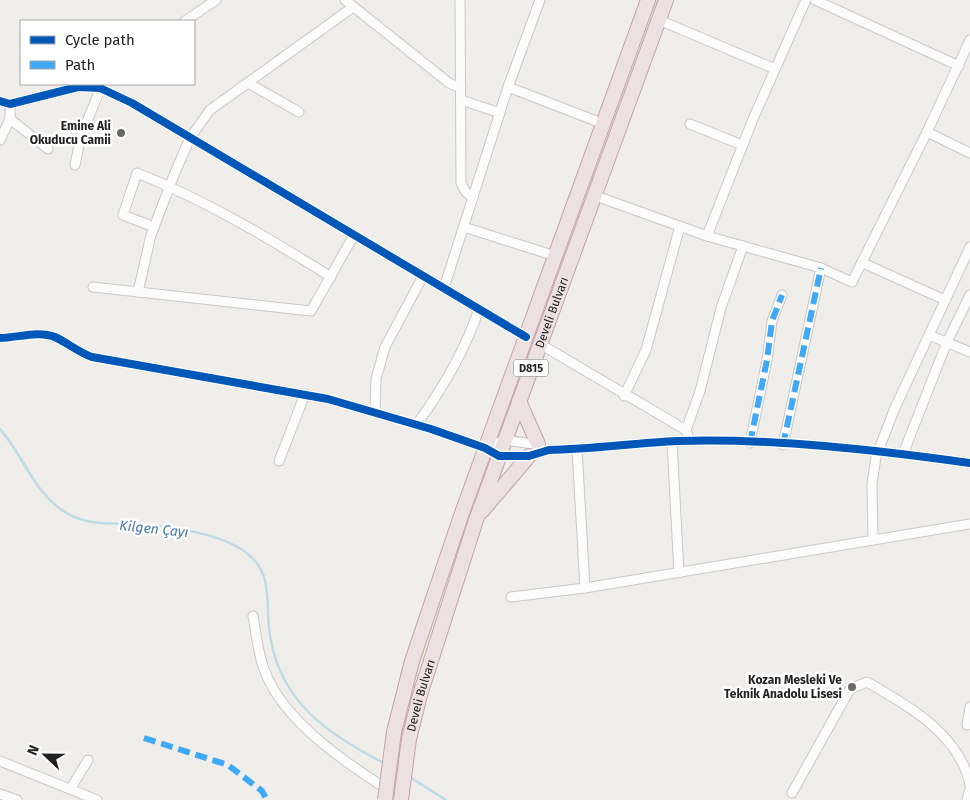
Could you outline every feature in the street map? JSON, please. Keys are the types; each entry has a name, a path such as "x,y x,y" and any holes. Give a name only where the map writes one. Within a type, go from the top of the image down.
{"highway":[{"name":"Develi Bulvarı","path":"385,800 394,732 412,661 485,448 648,0"},
{"name":"Develi Bulvarı","path":"403,800 409,739 420,695 476,520 596,196 666,0"},
{"path":"519,401 544,447"},
{"path":"476,520 529,456"}],"street":[{"path":"186,20 216,0"},
{"path":"345,0 449,83 461,88"},
{"path":"460,0 461,183 465,191 473,198"},
{"path":"444,288 508,87 540,0"},
{"path":"706,236 742,145 806,0"},
{"path":"815,0 959,66"},
{"path":"138,292 154,227 170,186 190,138 210,110 353,7"},
{"path":"659,20 775,69"},
{"path":"596,196 706,236 820,268 852,282 864,262 970,40"},
{"path":"248,83 300,112"},
{"path":"0,101 10,104 78,86 102,86 526,337"},
{"path":"75,165 81,136 102,86"},
{"path":"508,87 604,124"},
{"path":"461,100 500,113"},
{"path":"0,140 10,119 10,104"},
{"path":"10,119 48,149"},
{"path":"690,124 742,145"},
{"path":"927,132 970,153"},
{"path":"154,227 123,215 137,173 170,186 286,249 331,276"},
{"path":"624,396 646,350 680,226"},
{"path":"464,227 555,256"},
{"path":"93,287 311,311 354,235"},
{"path":"690,441 686,430 700,391 721,308 744,246"},
{"path":"873,540 873,474 879,450 894,410 970,247"},
{"path":"864,262 945,300"},
{"path":"783,445 820,268"},
{"path":"375,412 376,379 385,346 423,276"},
{"path":"750,443 767,360 772,321 782,295"},
{"path":"903,454 948,342 970,295"},
{"path":"417,424 451,374 472,331 479,309"},
{"path":"0,338 36,335 53,336 78,352 92,357 305,394 417,424 485,448 499,456 529,456 544,447"},
{"path":"929,335 970,352"},
{"path":"540,344 624,396 686,430"},
{"path":"279,460 305,394"},
{"path":"485,448 505,440 544,447 577,449 690,441 879,450 970,463"},
{"path":"672,442 678,572"},
{"path":"577,449 585,588"},
{"path":"511,597 585,588 970,524"},
{"path":"253,616 264,669 292,716 356,770 403,800"},
{"path":"792,794 850,689 867,682 918,712 962,758 970,787 967,800"},
{"path":"967,724 970,706"},
{"path":"71,788 88,760"},
{"path":"0,761 97,800"},
{"path":"0,794 17,800"}],"green space":[{"path":"654,0 659,0 507,412 540,315"},
{"path":"486,466 417,675 402,740 398,739 425,635"}],"waterway":[{"name":"Kilgen Çayı","path":"0,429 37,484 54,504 65,512 90,522 148,525 196,532 226,542 250,556 257,563 265,580 269,627 274,652 282,675 293,694 324,726 343,740 386,764"},
{"name":"Kilgen Çayı","path":"408,776 446,800"}],"marked path":[{"path":"783,445 821,268"},
{"path":"750,443 767,360 772,321 782,295"},
{"path":"144,738 228,765 262,791 267,800"}],"cycle path":[{"path":"0,101 10,104 78,87 100,88 132,103 526,337"},
{"path":"0,338 35,334 48,335 60,339 92,357 328,399 431,429 485,448 499,456 529,456 549,450 678,441 751,441 825,446 970,463"}],"place":[{"name":"Emine Ali Okuducu Camii","path":"121,133"},
{"name":"Kozan Mesleki Ve Teknik Anadolu Lisesi","path":"852,687"}]}
